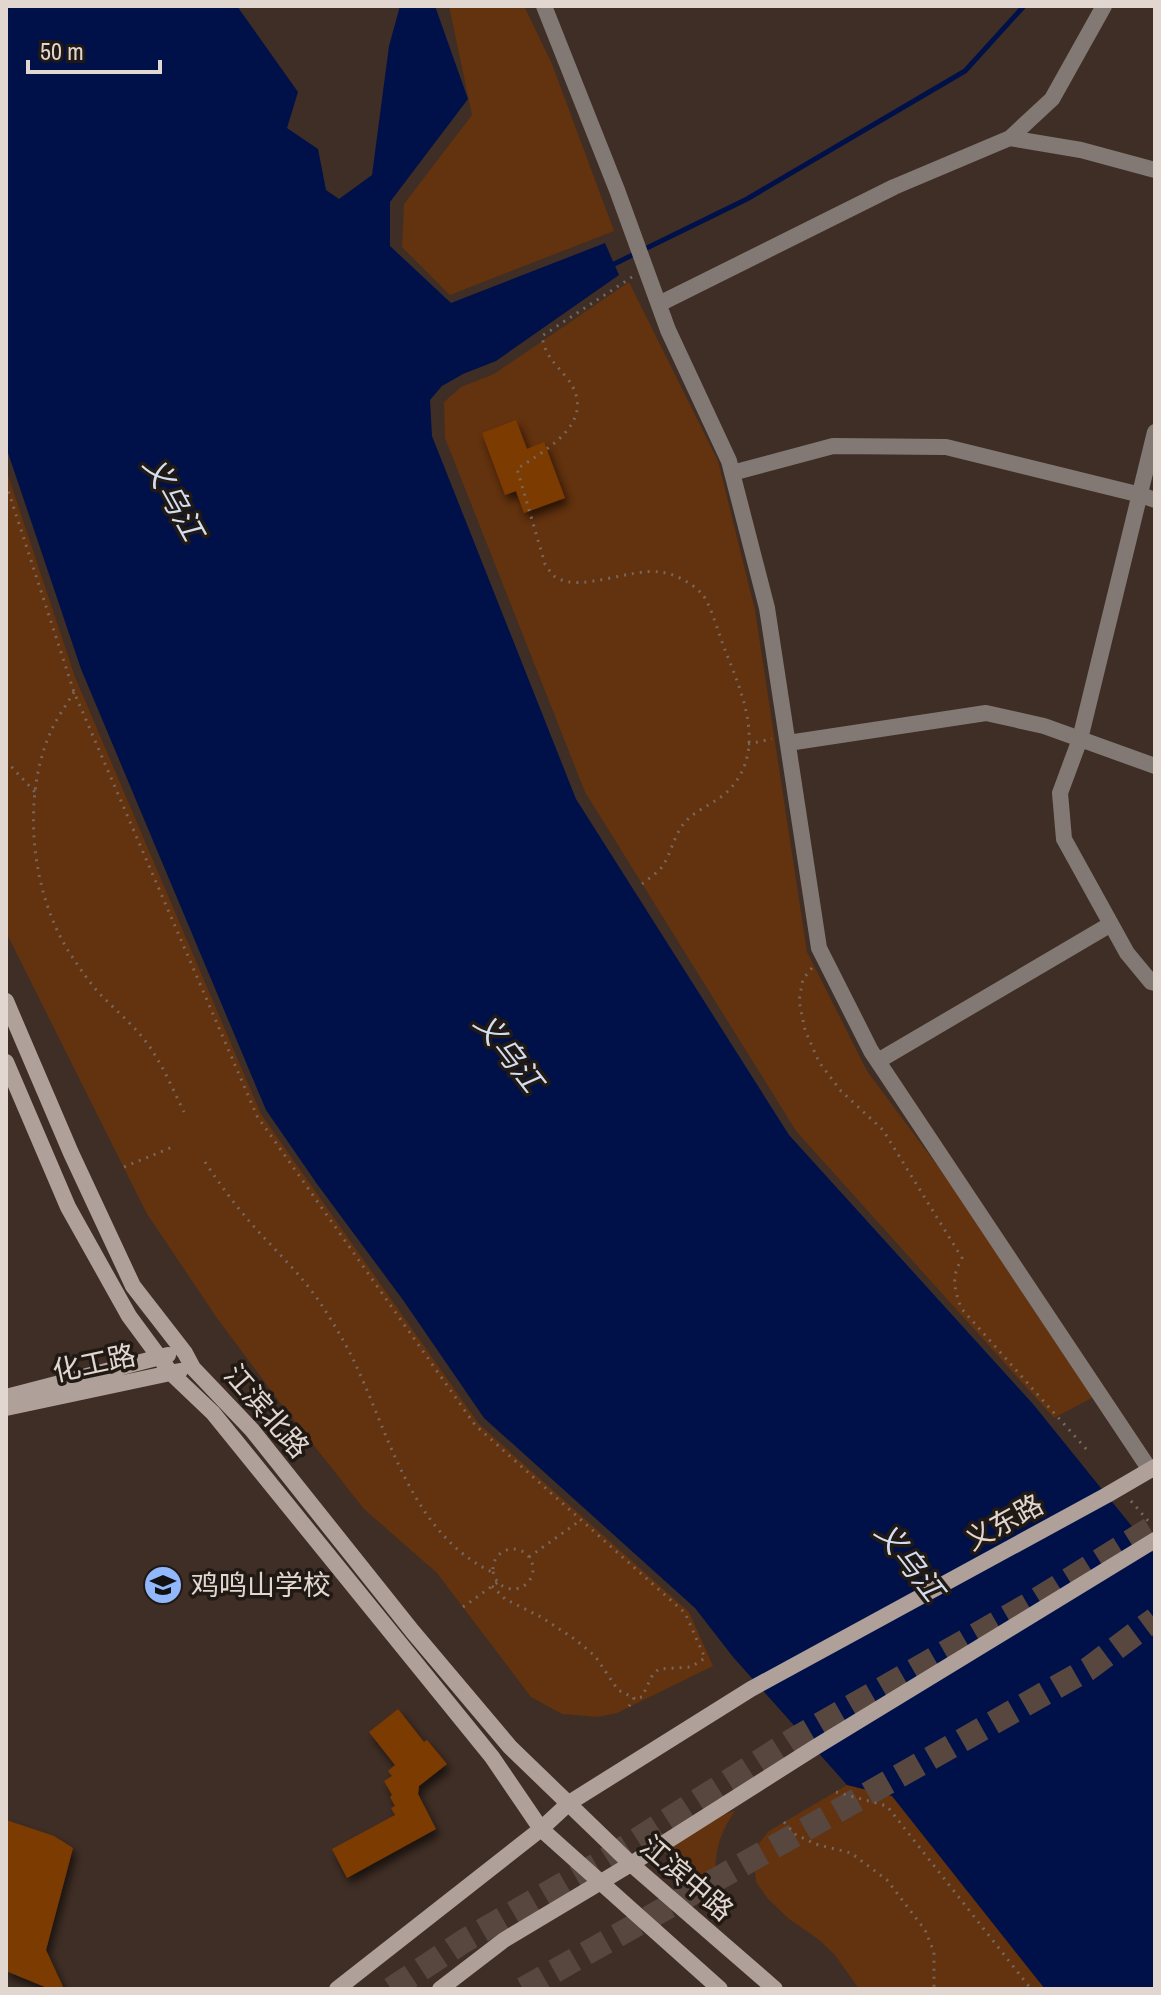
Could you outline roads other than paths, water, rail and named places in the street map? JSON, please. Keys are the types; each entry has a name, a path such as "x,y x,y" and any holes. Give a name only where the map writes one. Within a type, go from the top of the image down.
{"main road":[{"name":"江滨北路","path":"6,1001 71,1153 133,1286 189,1360 252,1430 413,1632 510,1747 569,1803"},
{"name":"江滨北路","path":"6,1062 68,1207 129,1316 171,1373 213,1413 492,1757 541,1829"},
{"name":"化工路","path":"6,1397 159,1357 189,1360"},
{"name":"化工路","path":"6,1408 171,1373 189,1360"},
{"name":"义东路","path":"337,1989 541,1829 569,1803 751,1689 1152,1469"},
{"path":"440,1989 504,1940 1155,1540"},
{"name":"江滨中路","path":"569,1803 631,1864 775,1989"},
{"path":"541,1829 720,1989"}],"street":[{"path":"544,6 668,330 729,461 767,608 819,948 871,1051 1152,1469"},
{"path":"659,304 894,187 1010,138 1052,99 1104,6"},
{"path":"1010,138 1081,150 1155,170"},
{"path":"1155,432 1148,497 1080,739 1060,793 1064,839 1127,953 1155,983"},
{"path":"732,473 833,446 946,447 1148,497"},
{"path":"788,743 986,713 1044,726 1155,766"},
{"path":"878,1061 1111,924"}],"water":[{"name":"义乌江","path":"6,6 237,6 298,92 287,128 318,149 326,190 339,199 372,175 389,46 400,6 435,6 468,99 390,202 390,246 451,303 605,243 619,275 496,361 442,386 430,400 432,436 576,799 789,1135 1033,1404 1155,1555 1155,1989 1045,1989 892,1796 847,1785 733,1657 695,1608 484,1418 266,1110 81,669 6,447"}],"waterway":[{"path":"608,267 747,199 965,71 1024,6"}],"tunnel":[{"path":"391,1989 464,1941 605,1860 791,1741 1033,1602 1155,1526"},
{"path":"523,1989 1088,1669 1155,1619"}],"place":[{"name":"鸡鸣山学校","path":"163,1585"}]}
